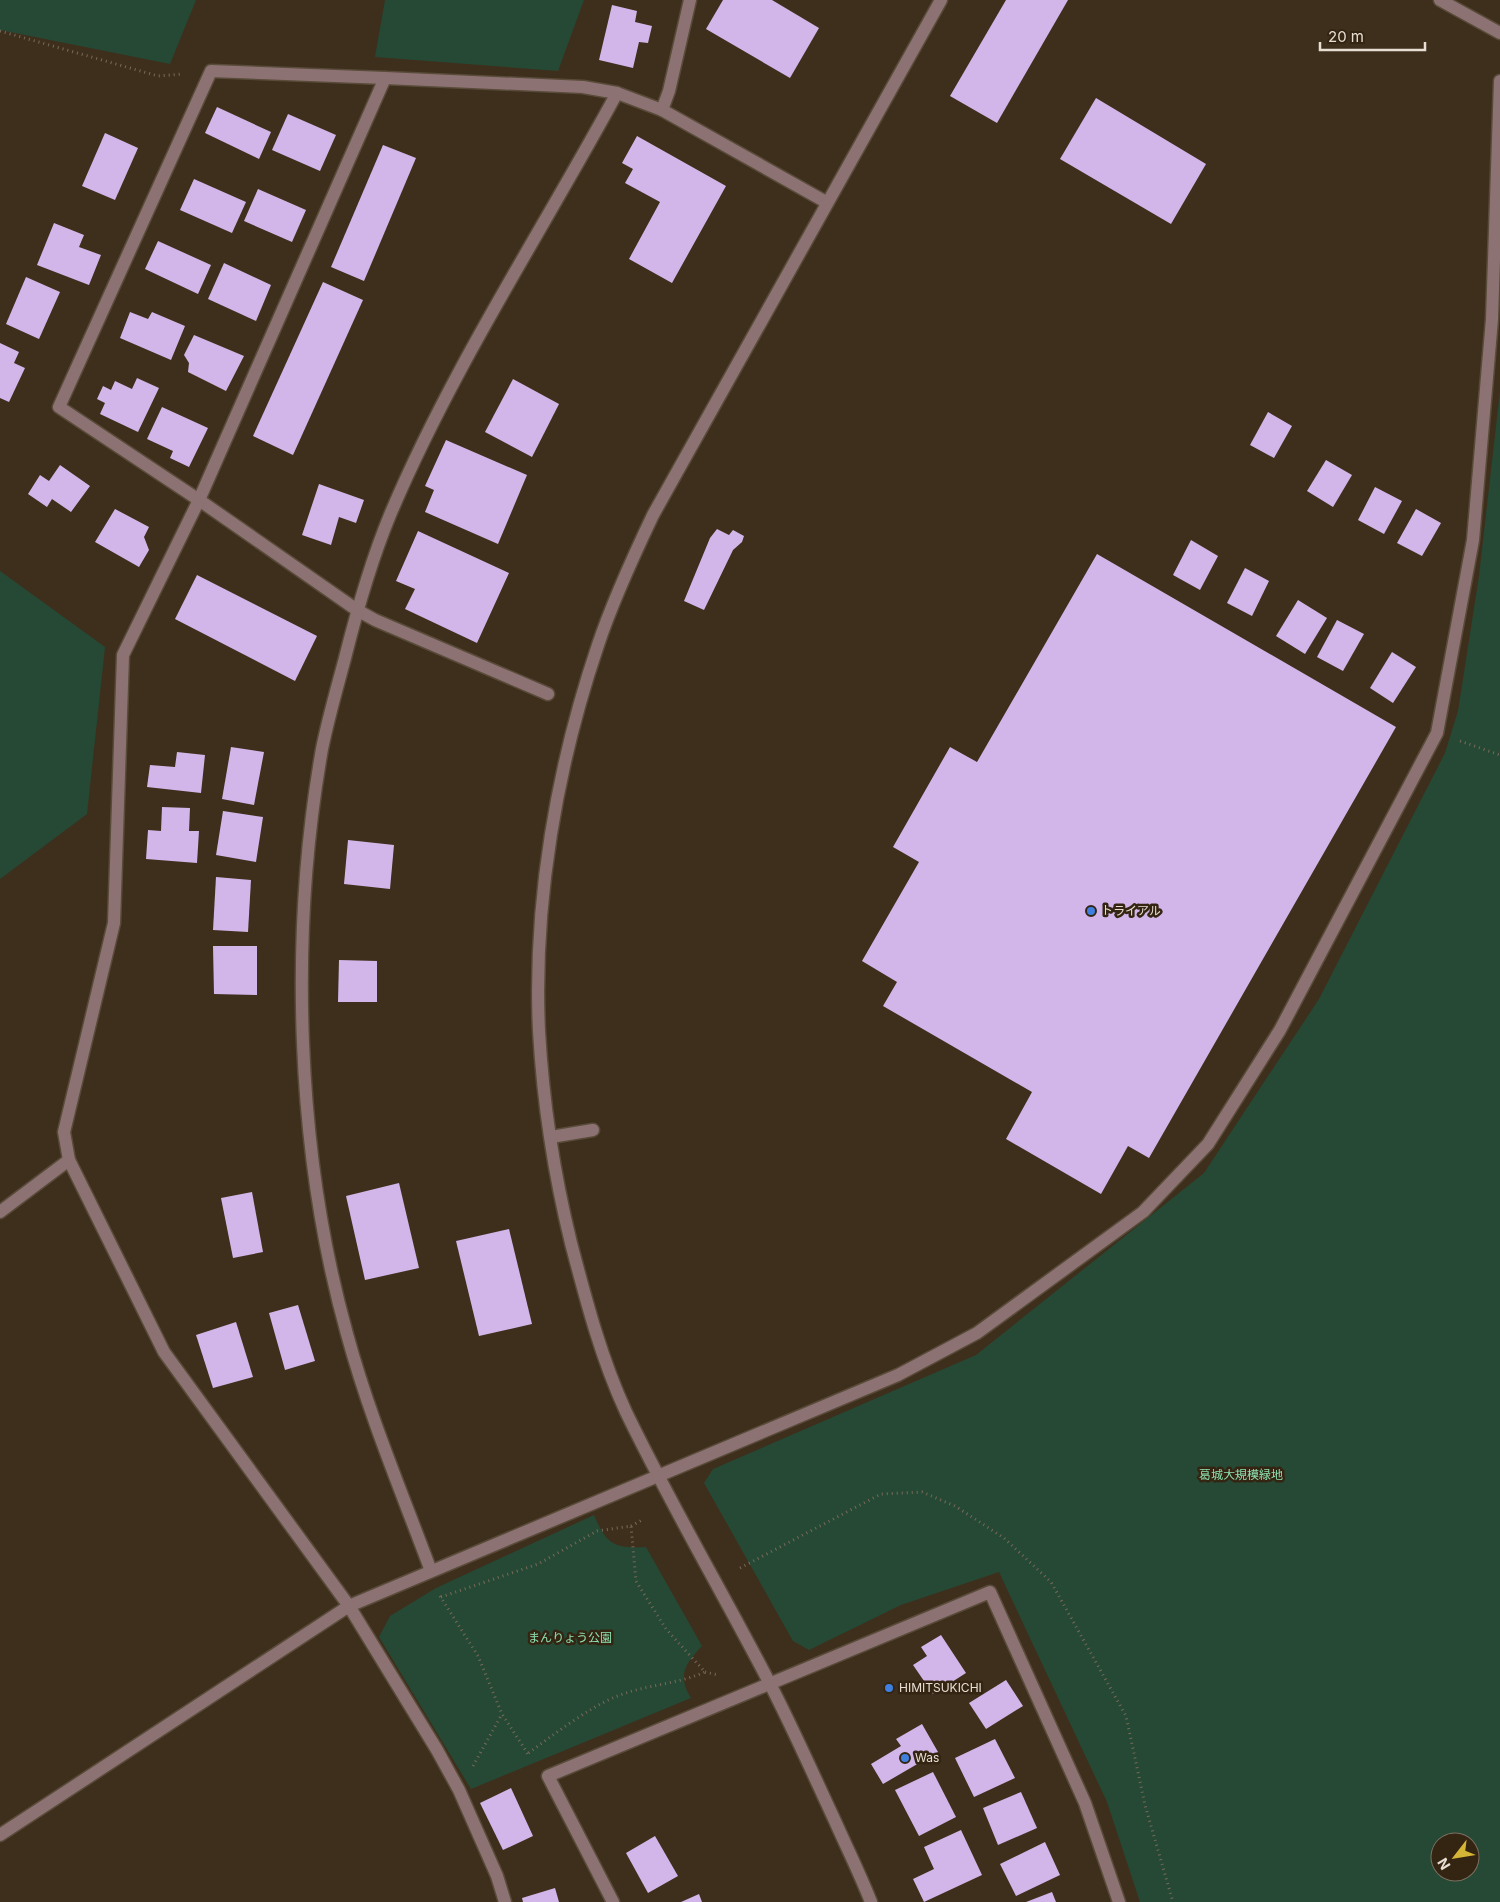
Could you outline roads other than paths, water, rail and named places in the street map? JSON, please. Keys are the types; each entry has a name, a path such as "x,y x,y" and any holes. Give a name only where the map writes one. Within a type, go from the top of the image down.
{"street":[{"path":"662,110 669,91 690,0"},
{"path":"871,1902 770,1683 658,1475 625,1408 601,1347 582,1284 563,1209 551,1137 539,1031 540,952 545,883 557,804 580,706 599,644 625,574 653,515 826,202 941,0"},
{"path":"1440,0 1500,33"},
{"path":"548,694 375,620 357,610 199,500 59,407 210,71 583,87 617,93 662,110 826,202"},
{"path":"385,78 199,500 123,655 114,923 64,1132 69,1160 164,1352 349,1606 454,1780 497,1876 505,1902"},
{"path":"0,1835 349,1606 898,1375 968,1338 1143,1212 1208,1144 1280,1030 1437,733 1473,540 1492,319 1500,81"},
{"path":"431,1571 369,1404 347,1336 330,1267 309,1128 304,1061 303,946 310,847 323,748 357,610 389,518 435,417 617,93"},
{"path":"551,1137 593,1130"},
{"path":"0,1212 69,1160"},
{"path":"613,1902 548,1776 990,1592 1085,1803 1119,1902"}],"place":[{"name":"トライアル","path":"1091,911"},
{"name":"HIMITSUKICHI","path":"889,1688"},
{"name":"Was","path":"905,1758"}],"park label":[{"name":"葛城大規模緑地","path":"1241,1475"},
{"name":"まんりょう公園","path":"570,1638"}]}
